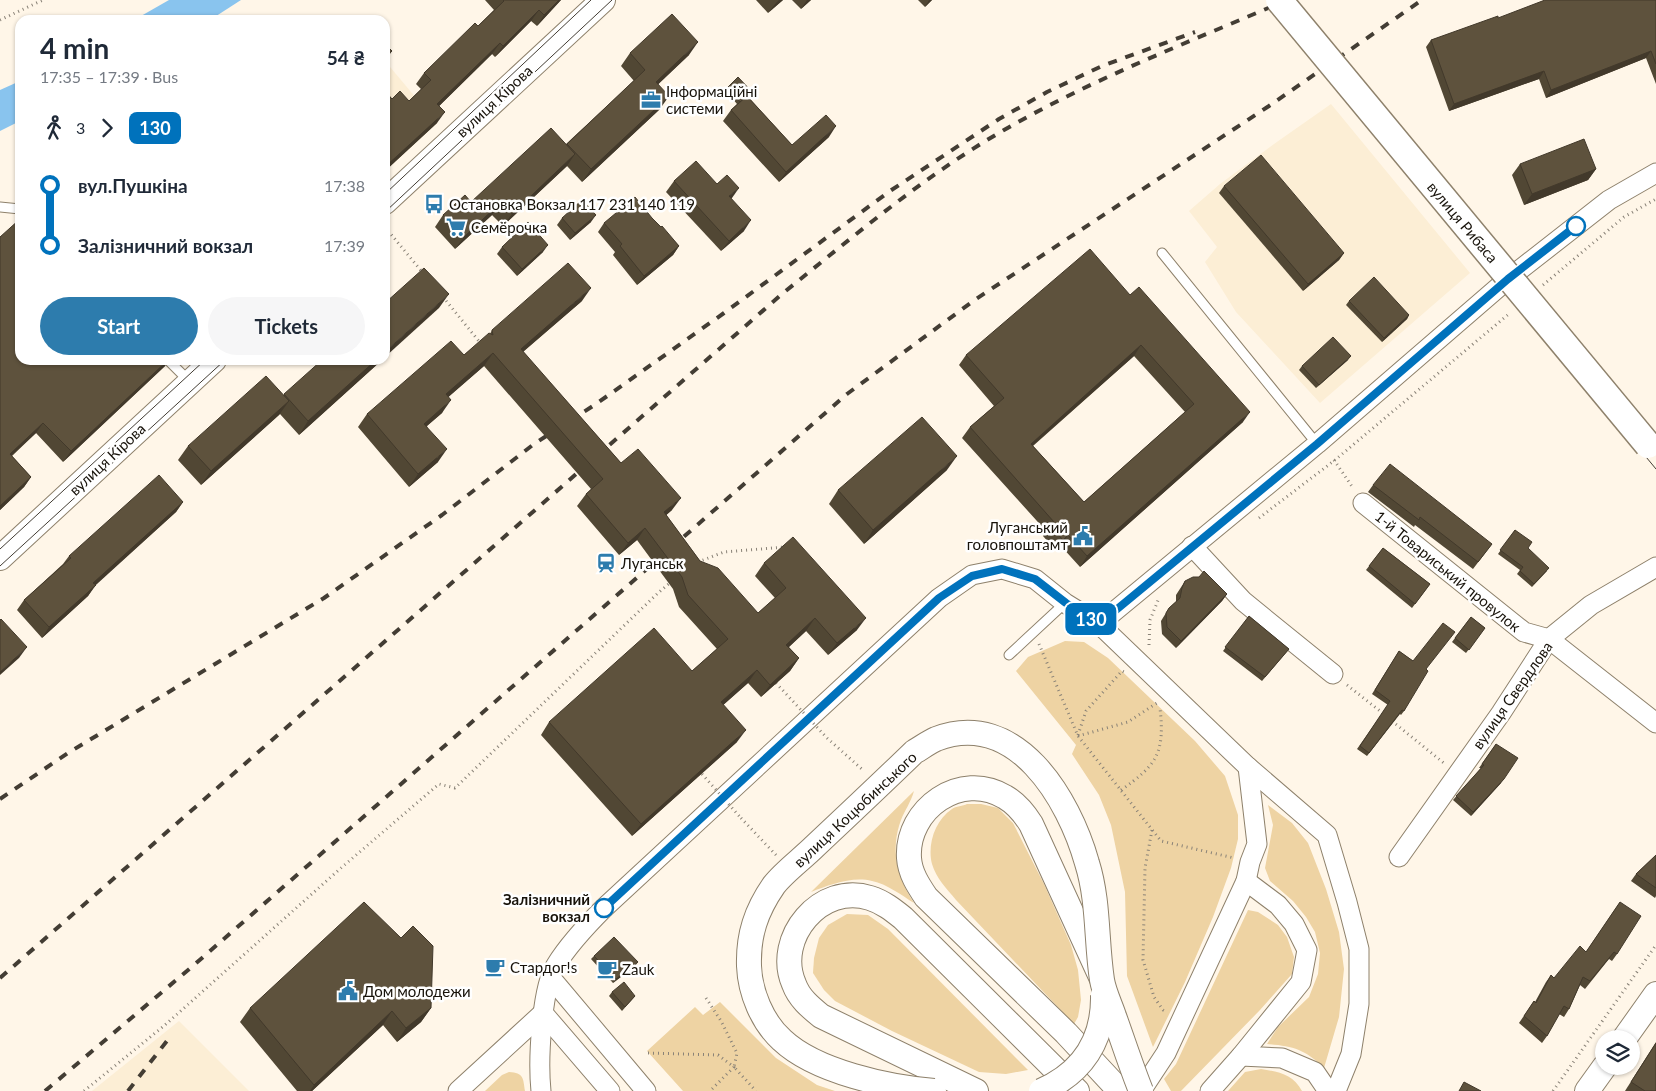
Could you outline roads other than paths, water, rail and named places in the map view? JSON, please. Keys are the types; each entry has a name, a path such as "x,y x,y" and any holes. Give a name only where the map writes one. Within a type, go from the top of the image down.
{"main road":[{"name":"вулиця Рибаса","path":"1278,0 1648,445"}],"street":[{"name":"вулиця Кірова","path":"390,197 603,0"},
{"path":"1099,624 1317,444 1514,274 1609,200 1656,173"},
{"name":"вулиця Кірова","path":"0,558 209,365"},
{"name":"1-й Товариський провулок","path":"1363,503 1524,632 1549,639 1656,723"},
{"path":"1192,546 1243,601 1333,674"},
{"name":"вулиця Свердлова","path":"1399,856 1501,713 1549,639 1591,605 1656,566"},
{"path":"541,1091 543,1013 551,978 556,965 587,926 604,908 939,598 972,576 1002,569 1035,579 1066,603 1099,624 1248,767 1327,835 1359,949 1359,1004 1352,1054 1336,1091"},
{"name":"вулиця Коцюбинського","path":"934,1091 863,1079 813,1061 782,1040 761,1013 750,981 748,947 757,914 775,884 914,752 936,739 960,732 986,734 1010,744 1029,760 1052,784 1070,818 1088,864 1094,893 1102,981 1141,1091"},
{"path":"1141,1091 1166,1053 1246,881 1250,862 1257,844 1248,767"},
{"path":"1040,1091 1058,1082 1077,1068 1093,1045 1100,1024 1103,1004 1102,981 1031,824 1019,807 1004,796 986,790 967,789 948,794 932,803 918,819 910,838 909,859 914,879 926,897 1066,1033 1120,1091"},
{"path":"1210,1091 1301,982 1307,950 1294,924 1278,905 1246,881"},
{"path":"976,1091 821,1016 804,1001 794,984 789,964 791,944 799,925 812,910 830,900 849,896 869,897 888,905 1077,1091"},
{"path":"551,978 646,1091"},
{"path":"1630,1030 1656,994"},
{"path":"458,1091 543,1013"},
{"path":"543,1013 610,1091"},
{"path":"1241,1056 1282,1058 1315,1072 1328,1091"},
{"path":"1587,1091 1599,1075"}],"lane":[{"path":"0,207 15,208"},
{"path":"1162,253 1317,444"},
{"path":"173,365 190,382"},
{"path":"1009,655 1066,603"}],"water":[{"path":"169,0 241,0 218,15 143,15"},
{"path":"15,83 15,124 0,131 0,90"}],"tram line":[{"path":"390,189 591,0"},
{"path":"390,207 612,0"},
{"path":"1267,0 1656,469"},
{"path":"1292,0 1656,435"},
{"path":"0,549 200,365"},
{"path":"0,566 220,365"}],"railway":[{"path":"0,978 782,294 890,208 974,148 1038,111 1108,77 1287,0"},
{"path":"45,1091 194,965 847,394 976,299 1269,106 1422,0"},
{"path":"0,799 68,753 324,598 442,515 534,444 596,404 890,191 999,119 1047,92 1102,66 1195,32"},
{"path":"128,1091 170,1037"}],"place":[{"name":"Інформаційні системи","path":"651,100"},
{"name":"Остановка Вокзал 117 231 140 119","path":"434,204"},
{"name":"Семёрочка","path":"456,227"},
{"name":"Луганський головпоштамт","path":"1083,536"},
{"name":"Луганськ","path":"606,563"},
{"name":"Залізничний вокзал","path":"604,908"},
{"name":"Стардог!s","path":"495,967"},
{"name":"Zauk","path":"607,969"},
{"name":"Дом молодежи","path":"348,991"}]}
